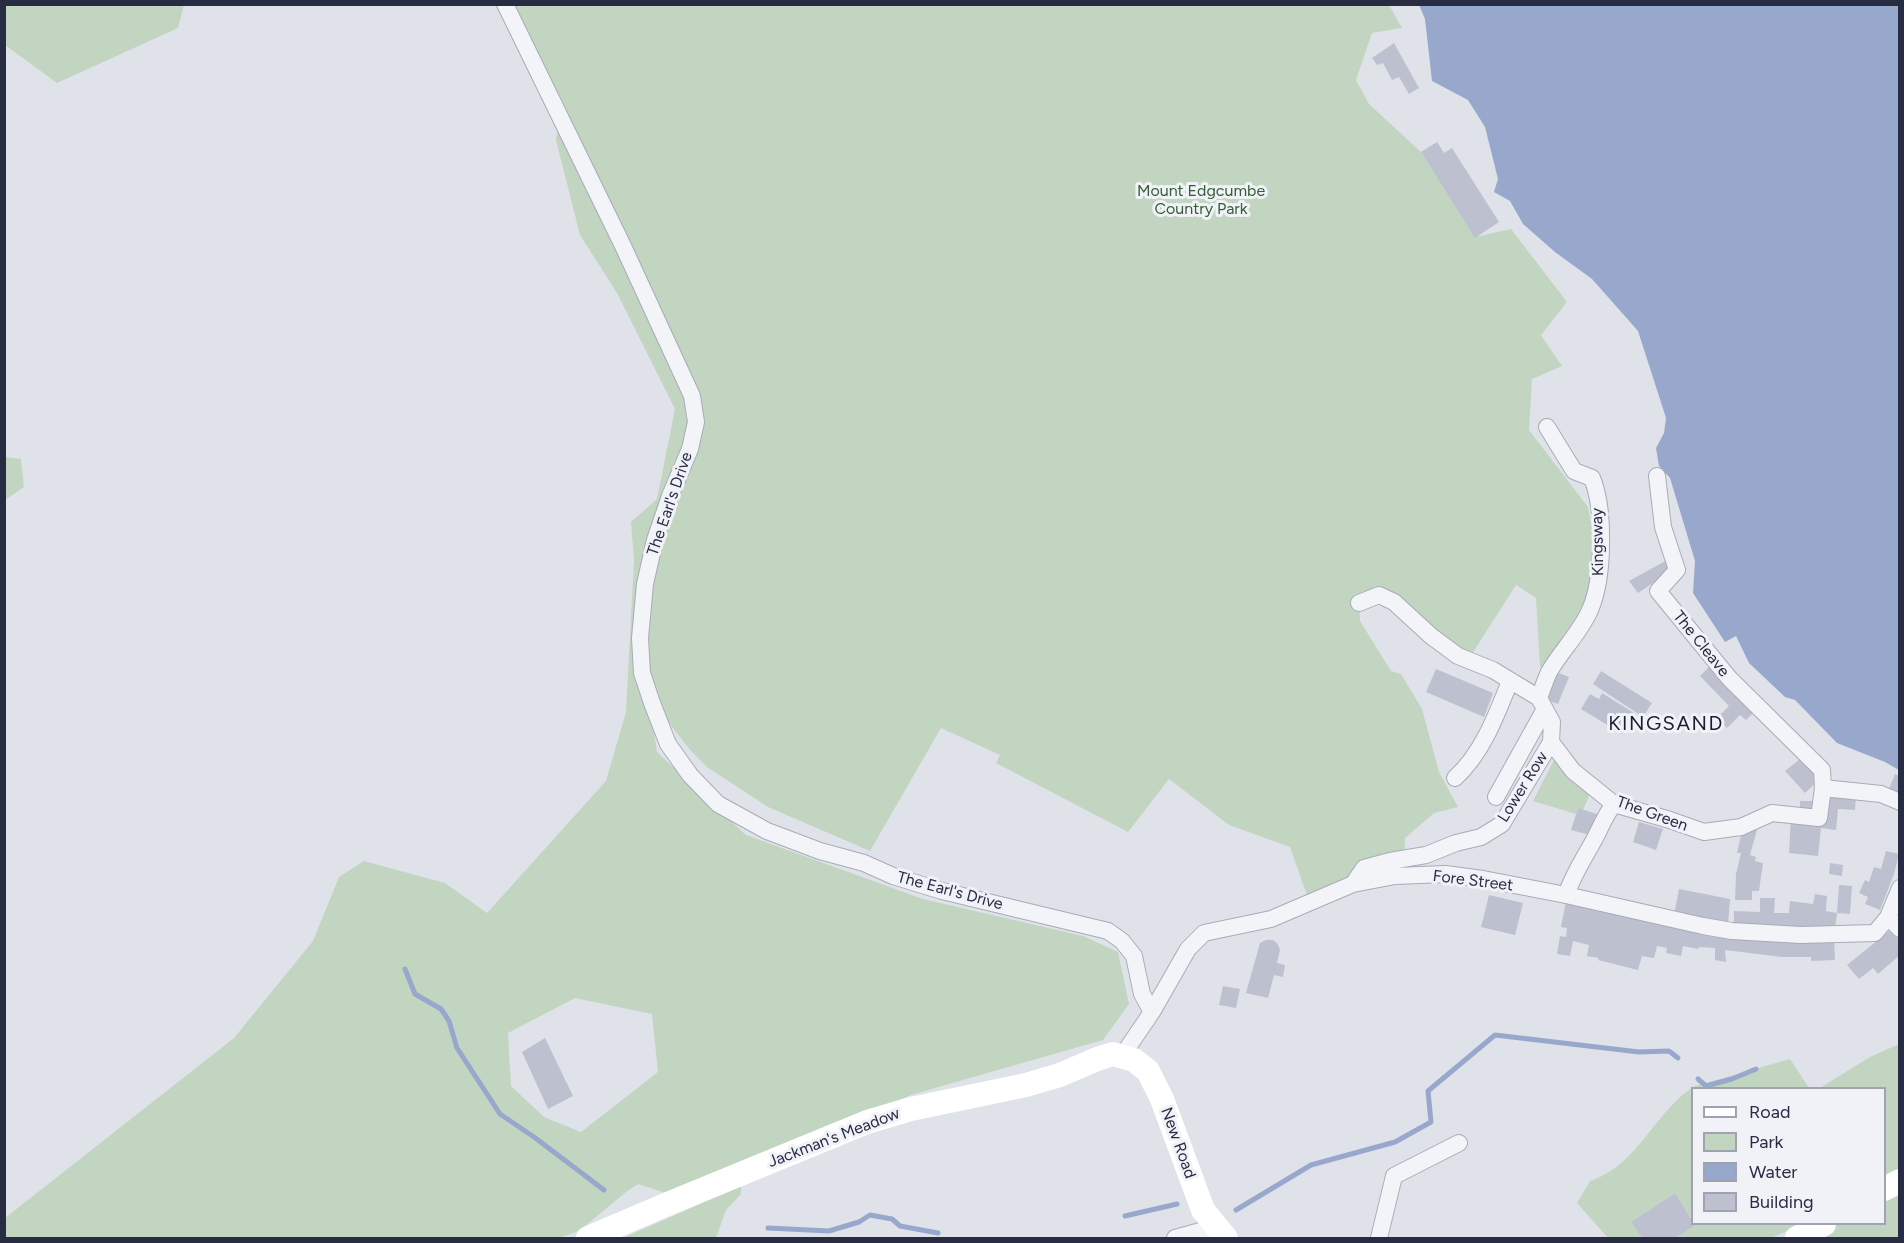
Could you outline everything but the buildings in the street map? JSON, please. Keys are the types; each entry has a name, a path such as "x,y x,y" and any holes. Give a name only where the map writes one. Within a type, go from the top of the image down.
{"street":[{"name":"The Earl's Drive","path":"505,4 623,246 692,396 696,422 692,440 655,540 645,584 640,638 642,673 668,744 690,775 718,804 767,831 942,891 1108,931 1122,941 1134,956 1142,994 1152,1012"},
{"name":"Kingsway","path":"1542,704 1549,673 1590,611 1599,581 1601,533 1595,485 1592,478 1574,471 1546,427"},
{"name":"The Cleave","path":"1658,476 1663,527 1677,570 1658,591 1729,678 1822,770 1823,788"},
{"path":"1359,603 1379,595 1394,602 1431,636 1458,656 1493,670 1542,704 1496,797"},
{"path":"1455,778 1465,769 1484,738 1510,681"},
{"name":"Lower Row","path":"1353,884 1364,868 1425,855 1456,843 1481,837 1502,824 1551,742 1552,722 1542,704"},
{"name":"The Green","path":"1551,742 1573,771 1614,804 1704,832 1741,827 1772,813 1819,818 1823,788"},
{"path":"1823,788 1881,794 1899,802"},
{"path":"1566,895 1573,874 1595,839 1604,816 1614,804"},
{"name":"Fore Street","path":"1122,1056 1152,1012 1188,949 1204,933 1271,920 1353,884 1395,876 1445,874 1566,895 1732,931 1855,935 1875,933 1894,923"},
{"path":"1894,923 1899,888"},
{"name":"Jackman's Meadow","path":"588,1239 867,1122 911,1109 1026,1085 1060,1075 1113,1054 1122,1056"},
{"name":"New Road","path":"1122,1056 1134,1060 1148,1071 1162,1099 1203,1210 1220,1233"},
{"path":"1379,1239 1394,1176 1459,1143"},
{"path":"1886,1189 1899,1181"},
{"path":"1797,1239 1822,1225"},
{"path":"1175,1239 1220,1233"}],"green space":[{"path":"5,4 184,5 178,28 57,83 5,45"},
{"name":"Mount Edgcumbe Country Park","path":"498,5 1389,5 1402,28 1372,33 1356,80 1369,104 1421,152 1475,237 1511,229 1567,302 1541,335 1562,366 1532,379 1529,430 1588,507 1593,532 1590,611 1549,673 1540,667 1536,598 1516,585 1468,660 1394,602 1359,603 1360,621 1391,671 1401,674 1422,709 1439,772 1458,807 1434,813 1405,838 1404,859 1310,904 1290,847 1229,825 1169,779 1128,832 996,763 1000,755 941,728 870,851 768,807 707,767 669,723 652,718 657,752 746,835 923,899 1083,936 1118,952 1129,1004 1103,1040 914,1094 666,1193 638,1184 579,1231 559,1238 5,1238 5,1218 234,1038 313,941 339,877 364,861 445,883 487,913 606,781 626,712 634,561 631,522 657,499 675,409 617,293 580,235 556,140 563,101","holes":["575,998 652,1014 658,1072 581,1132 544,1117 511,1086 508,1033"]},
{"path":"5,457 21,459 24,487 5,500"},
{"path":"1555,758 1591,792 1583,810 1578,808 1576,814 1533,801"},
{"path":"1899,1044 1899,1177 1886,1184 1886,1087 1822,1087 1870,1057"},
{"path":"1790,1059 1808,1087 1694,1087 1695,1086"},
{"path":"1691,1089 1691,1218 1675,1193 1631,1222 1642,1238 1608,1238 1577,1203 1590,1181 1622,1163 1680,1097"},
{"path":"1899,1184 1899,1238 1798,1238 1822,1225 1886,1225 1886,1190"},
{"path":"741,1186 741,1194 726,1210 716,1238 623,1238"},
{"path":"1694,1225 1801,1225 1771,1238 1675,1238"}],"water":[{"path":"1419,5 1899,5 1899,770 1837,743 1795,700 1785,697 1749,663 1736,636 1725,642 1693,593 1695,561 1670,478 1659,466 1656,448 1664,433 1666,418 1638,331 1592,279 1555,252 1523,224 1510,201 1494,192 1498,179 1485,127 1468,100 1432,81 1425,19"}],"waterway":[{"path":"405,969 415,994 441,1009 449,1021 457,1048 500,1114 604,1190"},
{"path":"1236,1210 1311,1165 1395,1142 1431,1122 1428,1091 1495,1035 1639,1052 1669,1051 1678,1058"},
{"path":"1698,1079 1706,1086 1756,1069"},
{"path":"1125,1216 1177,1204"},
{"path":"768,1228 829,1231 859,1222 870,1215 892,1219 900,1226 938,1233"}],"district":[{"name":"KINGSAND","path":"1666,724"}]}
